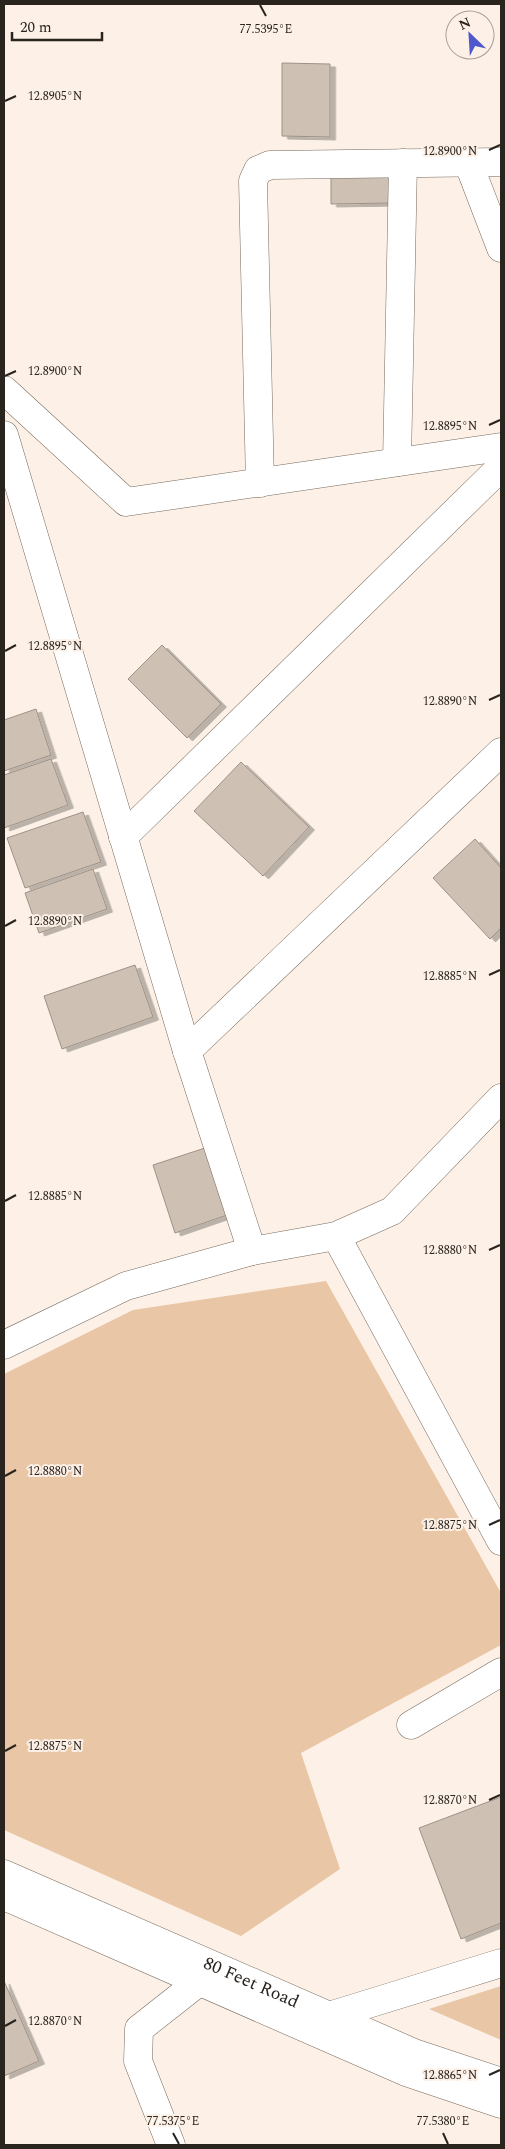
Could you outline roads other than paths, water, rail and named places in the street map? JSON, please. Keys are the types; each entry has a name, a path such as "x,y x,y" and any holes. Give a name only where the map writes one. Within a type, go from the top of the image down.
{"street":[{"path":"468,162 501,248"},
{"path":"260,483 253,181 258,170 270,165 501,162"},
{"path":"397,462 403,163"},
{"path":"4,390 126,502 501,447"},
{"path":"4,435 187,1050 252,1250"},
{"path":"123,837 501,467"},
{"path":"187,1050 501,752"},
{"path":"4,1345 126,1286 252,1250 336,1236 392,1212 501,1098"},
{"path":"336,1236 501,1541"},
{"path":"411,1725 501,1672"},
{"name":"80 Feet Road","path":"4,1874 414,2053 501,2082"},
{"name":"80 Feet Road","path":"4,1896 406,2072 501,2104"},
{"path":"329,2016 501,1964"},
{"path":"171,2145 138,2061 139,2029 200,1981"}]}
